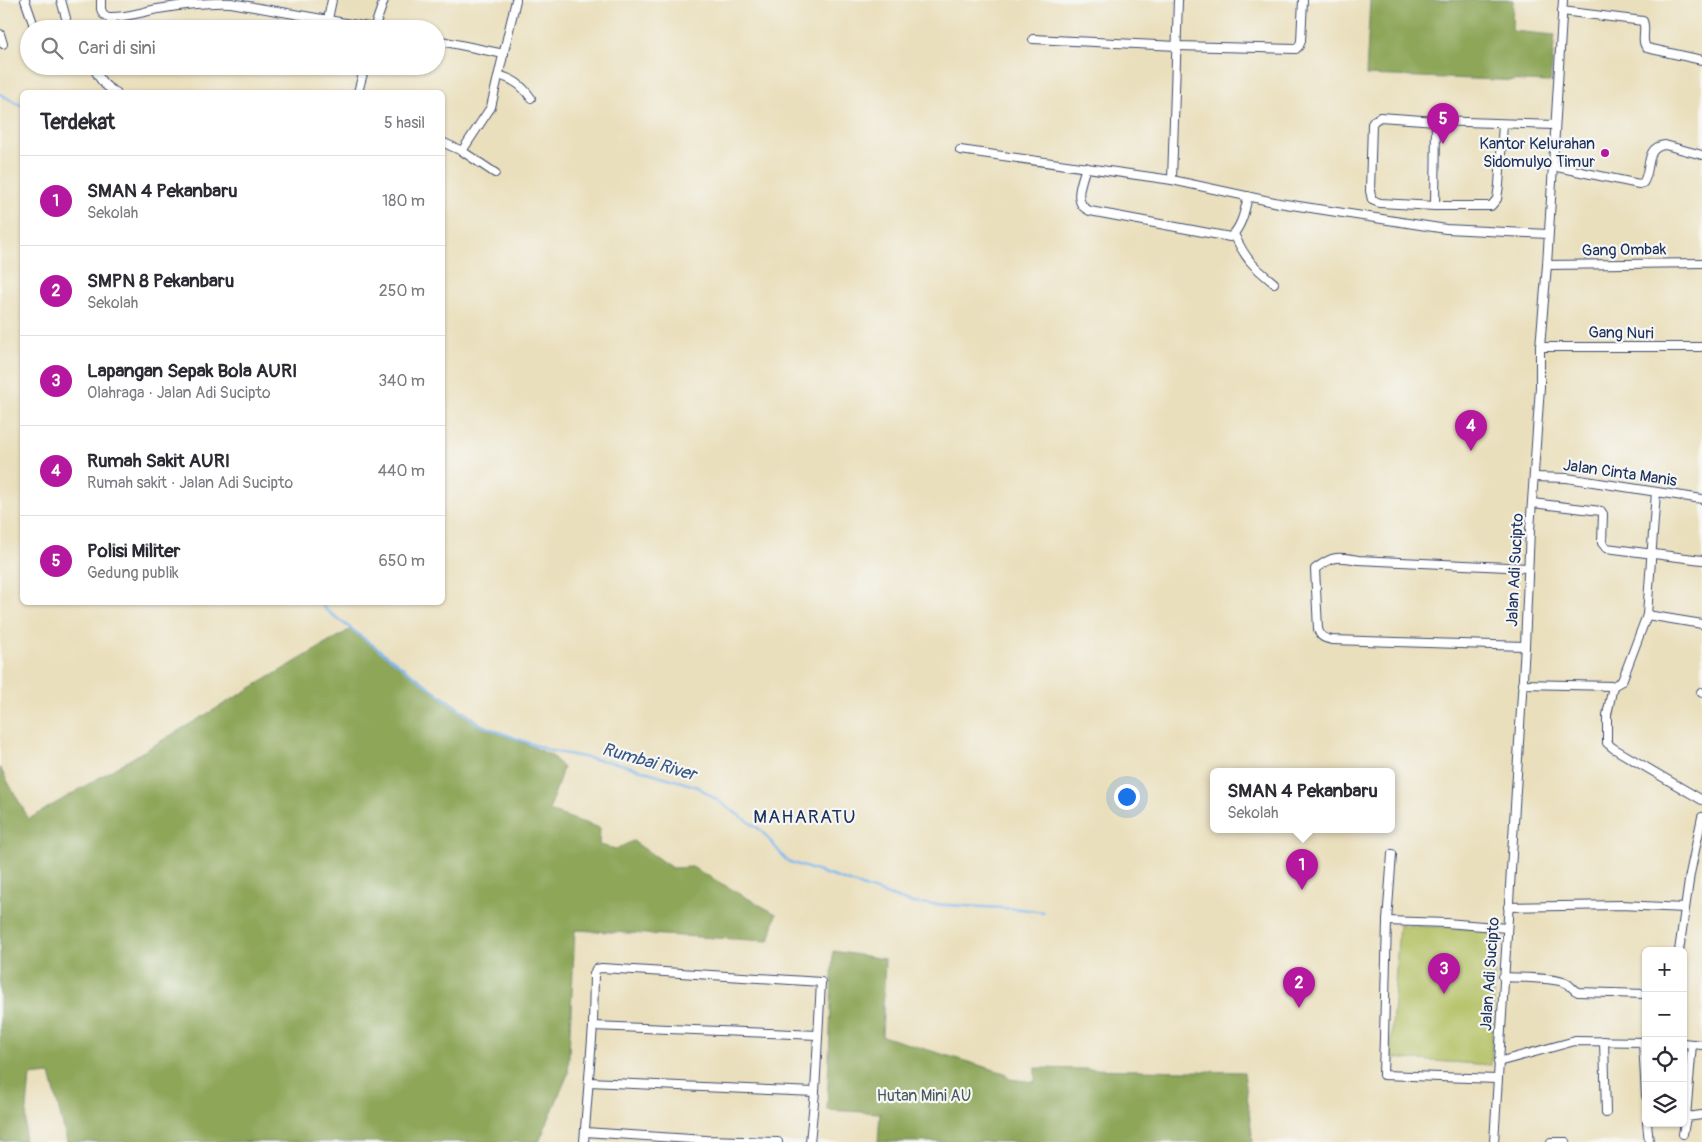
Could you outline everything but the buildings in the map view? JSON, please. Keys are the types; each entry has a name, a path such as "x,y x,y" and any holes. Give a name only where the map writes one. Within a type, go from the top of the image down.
{"street":[{"path":"25,0 32,20"},
{"path":"61,0 66,18"},
{"path":"102,0 101,9 103,14 110,20"},
{"path":"328,19 332,0"},
{"path":"378,20 384,0"},
{"path":"462,151 491,107 516,0"},
{"path":"1172,180 1178,0"},
{"path":"1033,40 1177,46 1296,48 1301,41 1303,0"},
{"name":"Jalan Adi Sucipto","path":"1494,1142 1540,387 1540,347 1547,265 1563,0"},
{"path":"108,17 132,16 157,9 212,1 333,20"},
{"path":"1562,10 1643,21 1645,26 1644,43 1647,48 1702,60"},
{"path":"0,34 3,44"},
{"path":"445,42 504,54"},
{"path":"98,75 109,90"},
{"path":"359,90 363,75"},
{"path":"499,75 512,79 522,86 531,98"},
{"path":"1503,124 1497,199 1491,206 1380,204 1372,200 1370,191 1374,121 1380,117 1554,126"},
{"path":"1435,206 1436,121"},
{"path":"445,143 462,151 495,173"},
{"path":"1552,166 1639,184 1643,183 1646,179 1652,152 1660,146 1666,145 1702,155"},
{"path":"960,150 1172,180 1287,204 1446,229 1548,234"},
{"path":"1086,167 1080,190 1080,205 1083,209 1230,237 1234,234 1242,220 1248,196"},
{"path":"1234,234 1252,265 1274,283"},
{"name":"Gang Ombak","path":"1547,265 1702,263"},
{"name":"Gang Nuri","path":"1540,347 1702,347"},
{"name":"Jalan Cinta Manis","path":"1534,477 1567,478 1702,499"},
{"path":"1522,684 1613,686 1622,681 1647,615 1656,492"},
{"path":"1532,503 1601,511 1603,514 1603,547 1702,560"},
{"path":"1525,646 1332,640 1323,638 1319,634 1318,629 1315,570 1327,560 1339,556 1358,560 1528,568"},
{"path":"1647,615 1702,624"},
{"path":"1613,686 1607,715 1607,743 1702,800"},
{"path":"1680,947 1702,817"},
{"path":"1392,854 1387,921 1383,1075 1497,1079"},
{"path":"1508,907 1622,905 1685,908"},
{"path":"1387,921 1507,928"},
{"path":"584,1142 593,1026 594,974 596,969 602,968 821,982 815,1092 810,1142"},
{"path":"1503,976 1555,980 1566,983 1578,992 1642,994"},
{"path":"593,1026 818,1035"},
{"path":"1498,1062 1565,1043 1581,1041 1642,1042"},
{"path":"1604,1041 1606,1113"},
{"path":"1687,1044 1702,1045"},
{"path":"1687,1105 1692,1044"},
{"path":"589,1082 815,1092"},
{"path":"1687,1117 1702,1115"},
{"path":"1647,1127 1649,1142"},
{"path":"1683,1134 1684,1127"},
{"path":"585,1132 706,1140 778,1142"},
{"path":"1551,1142 1566,1142"}],"green space":[{"path":"1370,0 1513,0 1512,31 1555,35 1550,82 1366,75"},
{"path":"351,629 481,724 551,755 563,768 549,811 600,828 599,845 616,849 633,841 672,868 692,867 776,914 769,941 575,930 568,1074 539,1142 67,1142 50,1074 30,1076 24,1141 0,1141 0,768 29,819"},
{"path":"1399,925 1497,930 1491,1065 1390,1058"},
{"name":"Hutan Mini AU","path":"833,951 885,959 882,1036 1005,1073 1009,1079 1035,1082 1035,1068 1244,1072 1253,1142 878,1142 880,1113 827,1110"}],"waterway":[{"name":"Rumbai River","path":"0,94 20,105"},
{"name":"Rumbai River","path":"322,605 326,610 480,725 551,751 621,764 698,787 762,831 787,861 912,903 1043,912"}],"place":[{"name":"Polisi Militer","path":"1443,144"},
{"name":"Kantor Kelurahan Sidomulyo Timur","path":"1605,153"},
{"name":"Rumah Sakit AURI","path":"1471,451"},
{"name":"SMAN 4 Pekanbaru","path":"1302,890"},
{"name":"Lapangan Sepak Bola AURI","path":"1444,994"},
{"name":"SMPN 8 Pekanbaru","path":"1299,1008"}],"district":[{"name":"MAHARATU","path":"805,817"}]}
